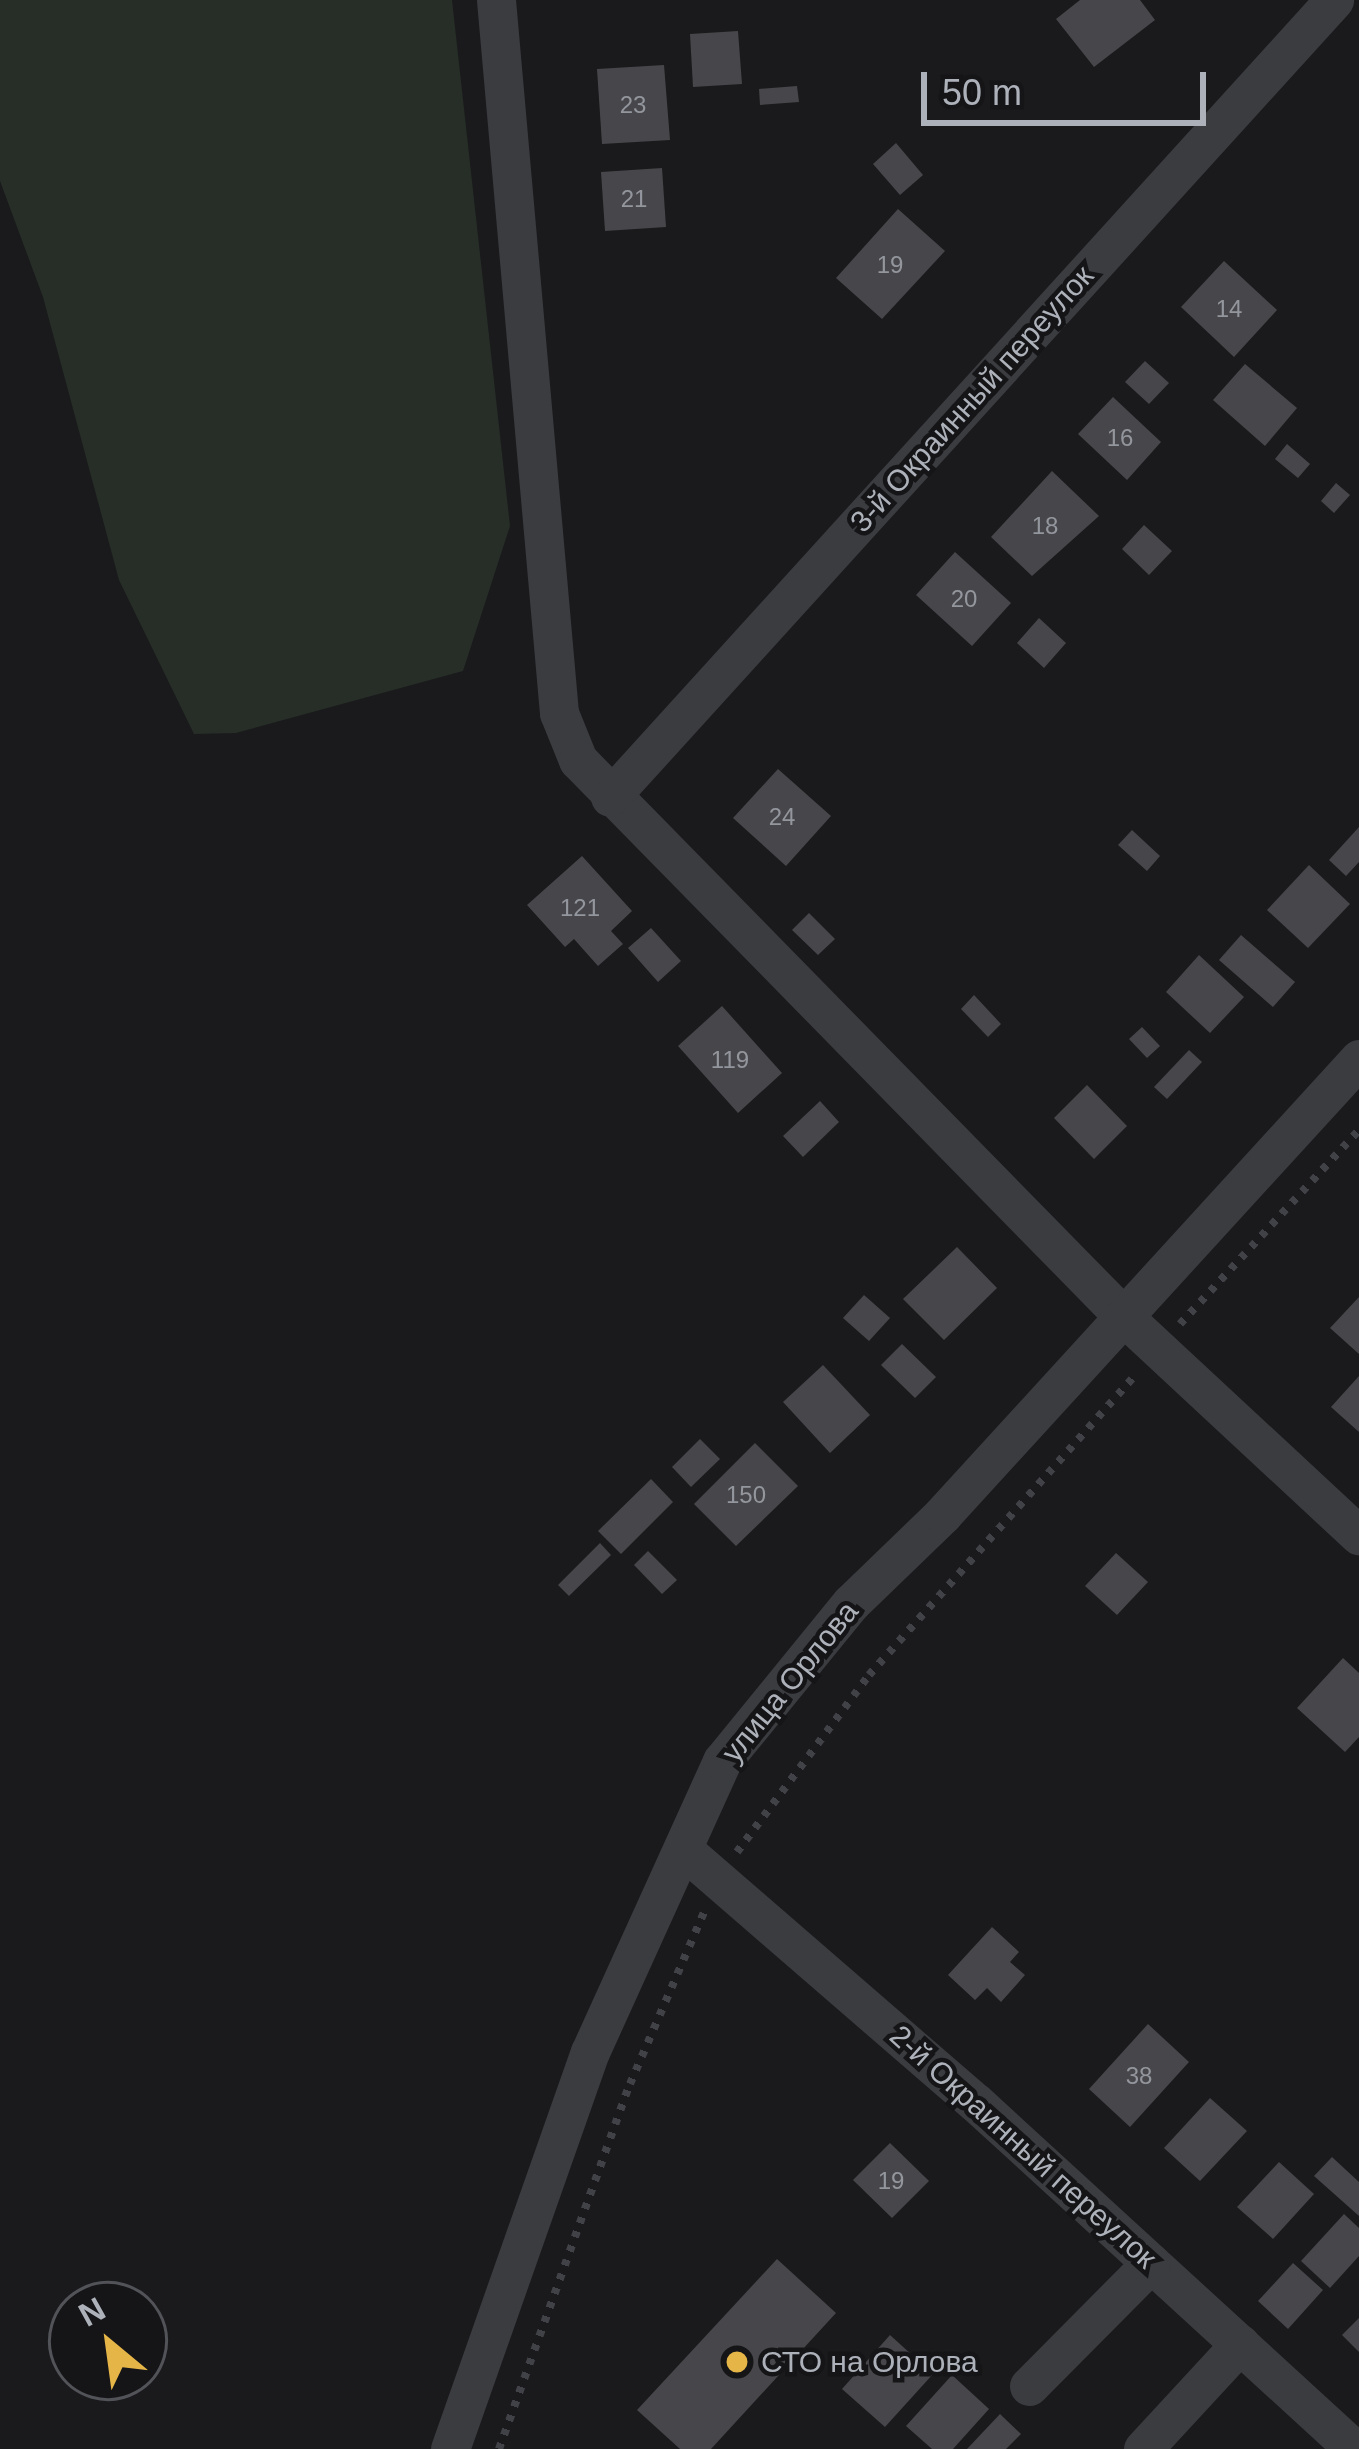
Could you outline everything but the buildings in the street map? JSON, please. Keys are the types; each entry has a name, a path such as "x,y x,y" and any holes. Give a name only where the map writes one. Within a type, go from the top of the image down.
{"street":[{"path":"496,0 559,713 578,760 1124,1317 1359,1535"},
{"name":"3-й Окраинный переулок","path":"610,797 1334,0"},
{"name":"улица Орлова","path":"450,2449 590,2052 686,1852 722,1761 823,1638 1359,1059"},
{"name":"2-й Окраинный переулок","path":"686,1852 719,1876 1354,2449"},
{"path":"1029,2386 1151,2263"},
{"path":"1143,2449 1240,2344"}],"path":[{"path":"500,2449 630,2084 719,1876 868,1675 1359,1130"}],"shaded area":[{"path":"0,0 452,0 510,526 463,671 236,733 194,734 119,580 43,297 0,181"}],"place":[{"name":"СТО на Орлова","path":"737,2362"}]}
